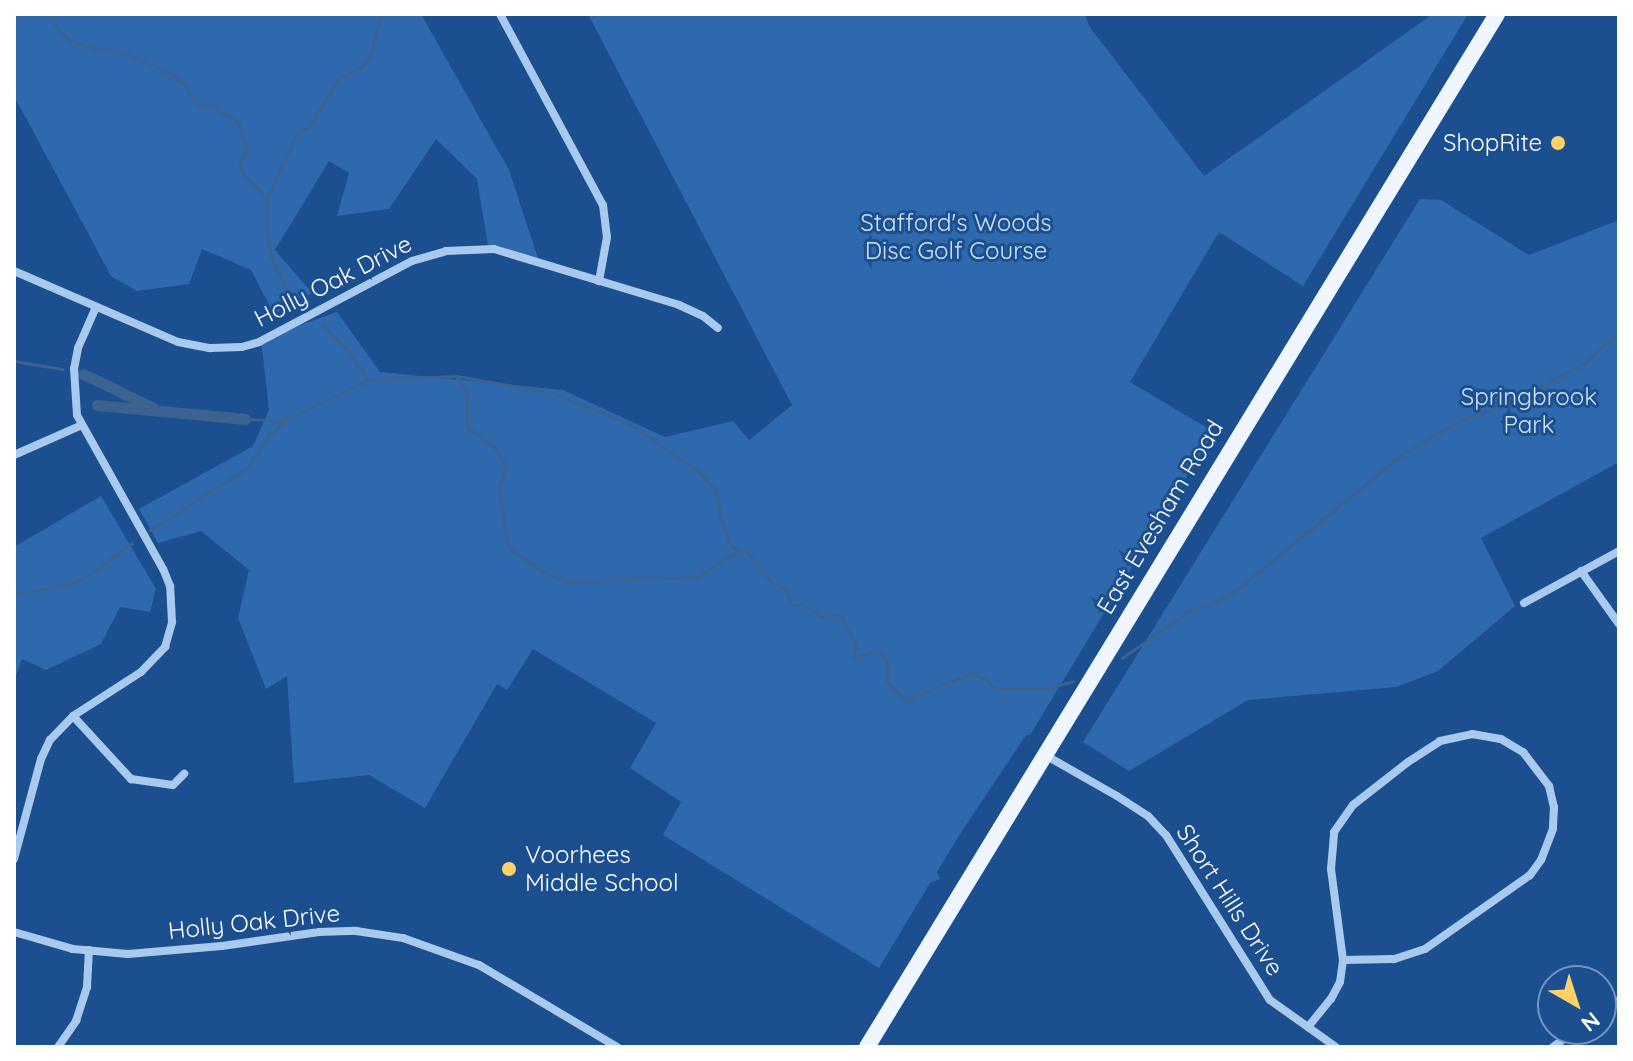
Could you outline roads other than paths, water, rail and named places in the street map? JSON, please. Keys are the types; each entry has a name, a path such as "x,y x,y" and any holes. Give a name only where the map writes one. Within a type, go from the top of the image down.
{"main road":[{"name":"East Evesham Road","path":"867,1047 1497,14"}],"street":[{"path":"500,14 603,205 607,237 599,281"},
{"name":"Holly Oak Drive","path":"14,271 178,342 226,348 259,342 290,328 412,261 446,251 494,249 679,305 703,316 718,328"},
{"path":"14,859 41,759 60,727 141,672 165,647 172,622 170,586 163,569 82,425 73,394 78,348 96,307"},
{"path":"14,455 82,425"},
{"path":"1524,603 1619,551"},
{"path":"1581,571 1619,624"},
{"path":"73,716 131,779 173,785 184,774"},
{"path":"1308,1027 1331,999 1340,982 1343,960 1330,854 1334,832 1353,805 1408,762 1452,737 1472,734 1501,739 1523,752 1549,786 1554,807 1549,846 1530,875 1425,949 1394,959 1343,960"},
{"name":"Short Hills Drive","path":"1045,755 1148,816 1166,835 1270,1000 1336,1047"},
{"name":"Holly Oak Drive","path":"14,932 46,943 89,950 159,953 319,932 356,931 403,938 479,965 617,1047"},
{"path":"58,1047 76,1021 87,987 89,950"}],"waterway":[{"path":"48,14 61,33 71,41 96,50 125,52 171,74 183,83 199,105 213,107 238,122 247,151 240,160 242,173 267,199"},
{"path":"302,308 290,297 271,257 266,223 267,199 297,132 309,127 338,79 362,66 370,56 381,14"},
{"path":"323,325 345,347 368,380"},
{"path":"1122,658 1192,609 1234,592 1404,453 1461,420 1500,407 1584,364 1619,332"},
{"path":"14,361 62,369"},
{"path":"83,374 154,408"},
{"path":"456,376 467,393 467,427 493,446 506,466 499,488 508,547 543,572 567,581 696,577 737,552"},
{"path":"245,419 278,420 295,415 368,380 456,376 549,392 630,424 700,472 717,493 720,517 731,546 748,554 771,581 786,589 792,604 803,605 823,617 837,614 841,617 855,643 854,658 875,651 883,655 887,662 887,682 905,700 969,674 984,678 992,687 1000,689 1044,689 1073,681"},
{"path":"97,405 245,419"},
{"path":"150,530 247,468 269,435 286,419"},
{"path":"14,594 67,585 85,578 132,543"}],"place":[{"name":"ShopRite","path":"1558,143"},
{"name":"Voorhees Middle School","path":"509,869"}],"park label":[{"name":"Stafford's Woods Disc Golf Course","path":"956,237"},
{"name":"Springbrook Park","path":"1529,411"}]}
